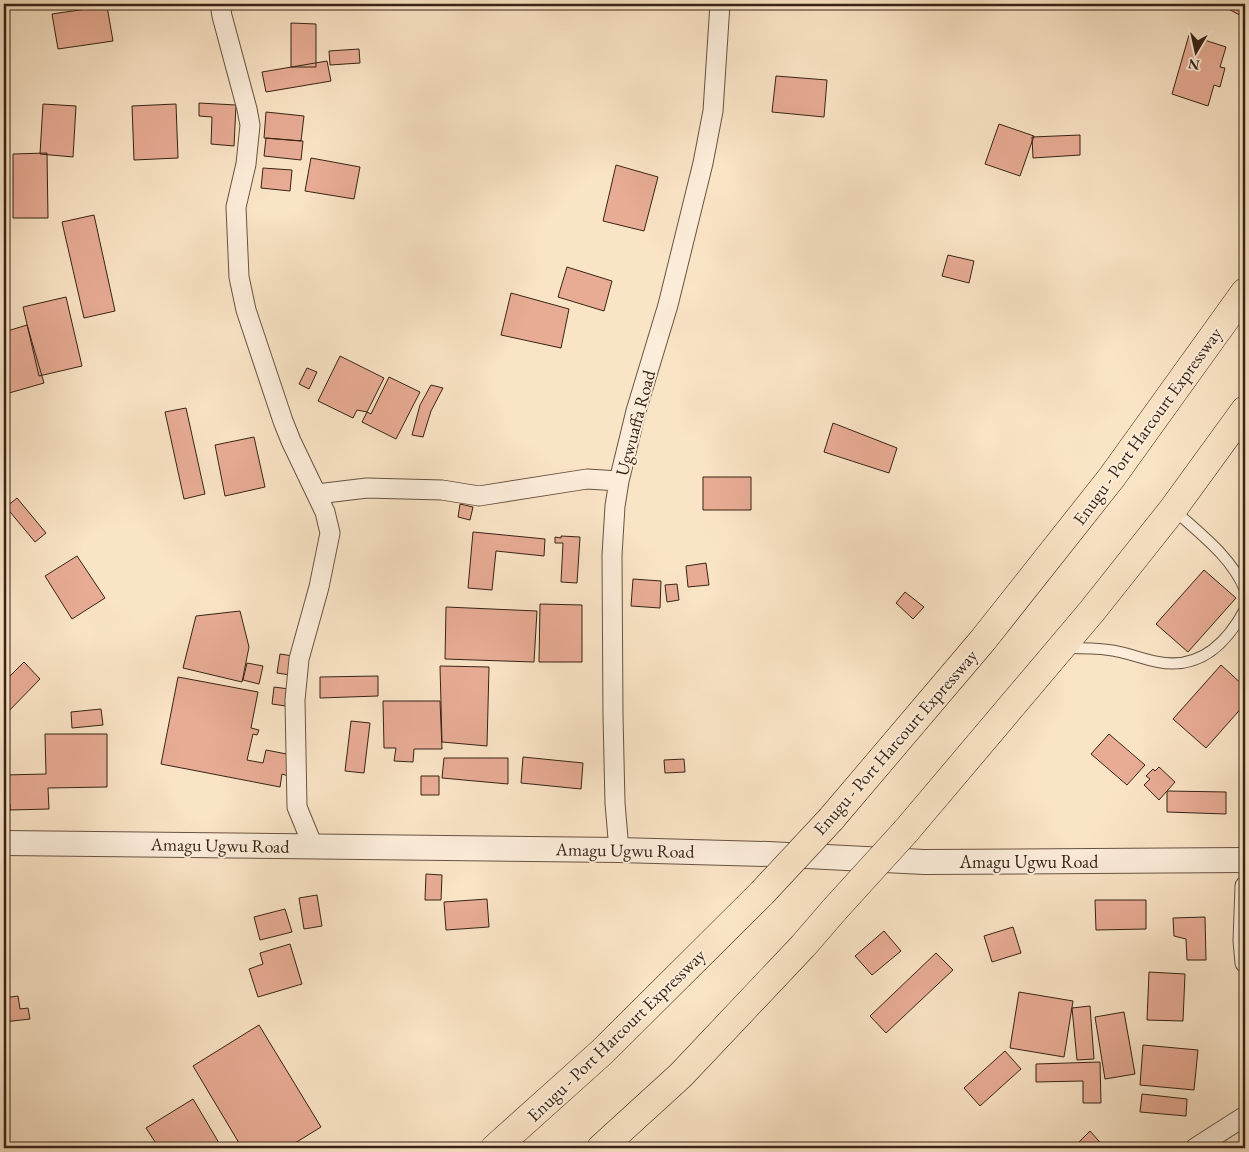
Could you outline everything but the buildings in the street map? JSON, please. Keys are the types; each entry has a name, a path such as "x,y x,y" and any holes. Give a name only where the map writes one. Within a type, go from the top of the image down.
{"highway":[{"name":"Enugu - Port Harcourt Expressway","path":"495,1148 602,1052 762,893 831,820 983,640 1112,477 1245,292"},
{"path":"601,1148 682,1075 803,946 906,831 1092,610 1173,509 1245,410"}],"street":[{"path":"220,4 250,125 246,164 236,207 241,285 246,310 290,442 325,512 330,534 319,587 299,659 295,700 297,807 313,846"},
{"name":"Ugwuaffa Road","path":"618,850 613,716 612,555 615,506 636,411 668,305 713,111 720,4"},
{"path":"317,494 367,488 442,490 479,496 587,479 619,481"},
{"name":"Amagu Ugwu Road","path":"4,843 618,850 768,854 924,862 1245,860"},
{"path":"1245,886 1243,941 1245,963"},
{"path":"1196,1148 1245,1116"}],"lane":[{"path":"1173,509 1229,561 1245,590"},
{"path":"1060,648 1110,650 1157,662 1175,664 1195,661 1217,646 1237,624 1245,608"}]}
